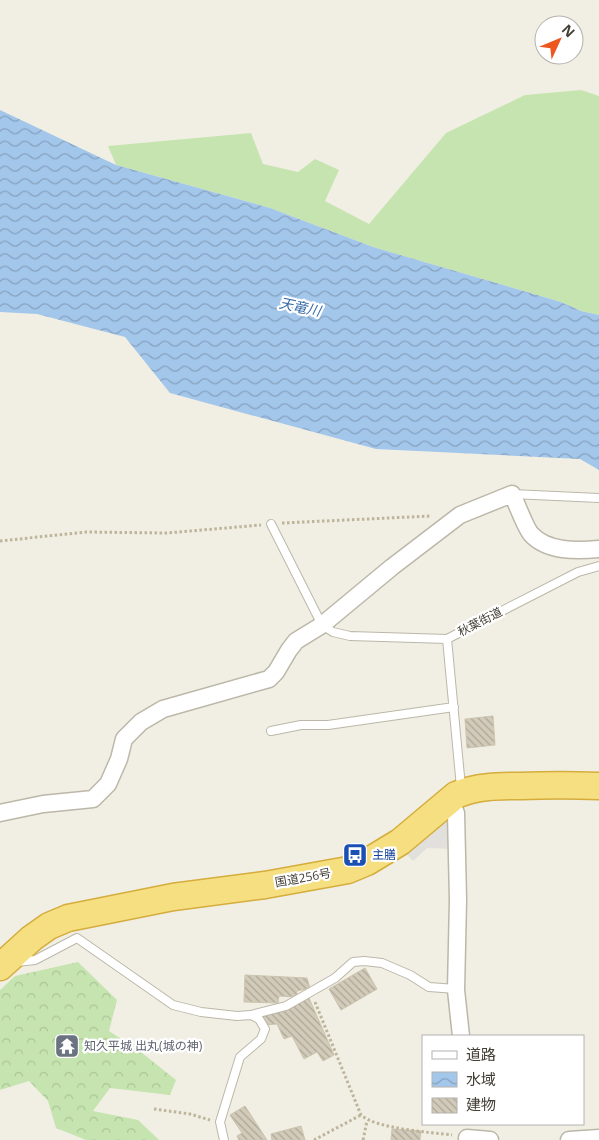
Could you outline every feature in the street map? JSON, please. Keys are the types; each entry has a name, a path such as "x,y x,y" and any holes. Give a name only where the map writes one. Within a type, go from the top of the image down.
{"highway":[{"name":"国道256号","path":"1,965 49,926 68,918 164,898 265,885 348,870 367,862 400,842 456,796 483,786 559,784 599,786"}],"street":[{"path":"0,813 43,804 93,798 108,784 119,759 124,740 141,722 163,709 269,679 276,672 288,650 296,641 322,625 392,567 460,515 512,494 531,534 547,544 570,550 599,550"},
{"name":"秋葉街道","path":"456,796 458,900 456,990 461,1035"},
{"path":"467,1134 490,1140"},
{"path":"569,1140 599,1138"}],"lane":[{"path":"512,494 599,498"},
{"path":"271,524 322,625 333,632 350,636 447,639"},
{"name":"秋葉街道","path":"456,796 454,707 447,639 578,572 599,566"},
{"path":"271,730 301,725 328,725 454,707"},
{"path":"1,965 35,960 77,938 173,1004 201,1012 237,1016 251,1015 286,1006 335,978 353,962 382,963 410,975 429,987 456,990"},
{"path":"224,1140 220,1122 240,1057 260,1039 265,1029 258,1019 251,1015"}],"path":[{"path":"0,541 86,532 167,533 317,520 460,515"},
{"path":"311,992 361,1115 367,1121 388,1126 467,1134"},
{"path":"154,1109 190,1114 220,1122"},
{"path":"314,1140 361,1115"},
{"path":"364,1140 367,1121"}],"green space":[{"path":"581,90 599,96 599,315 373,247 270,208 116,165 108,146 251,133 263,164 298,172 315,159 339,170 325,201 369,224 446,133 525,95"},
{"path":"78,962 117,1000 109,1031 137,1049 176,1080 170,1095 110,1088 93,1111 138,1120 159,1140 86,1140 56,1128 48,1101 29,1081 0,1090 0,990 15,976"}],"shaded area":[{"path":"441,814 451,819 451,849 427,848 413,861 403,850"}],"water":[{"name":"天竜川","path":"0,110 116,165 270,208 373,247 599,315 599,470 580,459 376,449 170,393 125,337 37,314 0,312"}],"building":[{"path":"493,716 495,745 467,748 465,719"},
{"path":"365,968 377,989 341,1010 329,989"},
{"path":"245,975 307,978 310,988 297,991 297,997 279,996 278,1003 244,1002"},
{"path":"309,998 334,1055 323,1061 317,1052 304,1059 292,1036 284,1039 277,1024 265,1025 262,1014 286,1008"},
{"path":"245,1106 267,1140 239,1140 237,1136 242,1133 230,1115"},
{"path":"301,1126 305,1140 272,1140 271,1134"},
{"path":"392,1129 421,1131 420,1140 391,1140"}],"place":[{"name":"主膳","path":"355,855"},
{"name":"知久平城 出丸(城の神)","path":"67,1046"}]}
